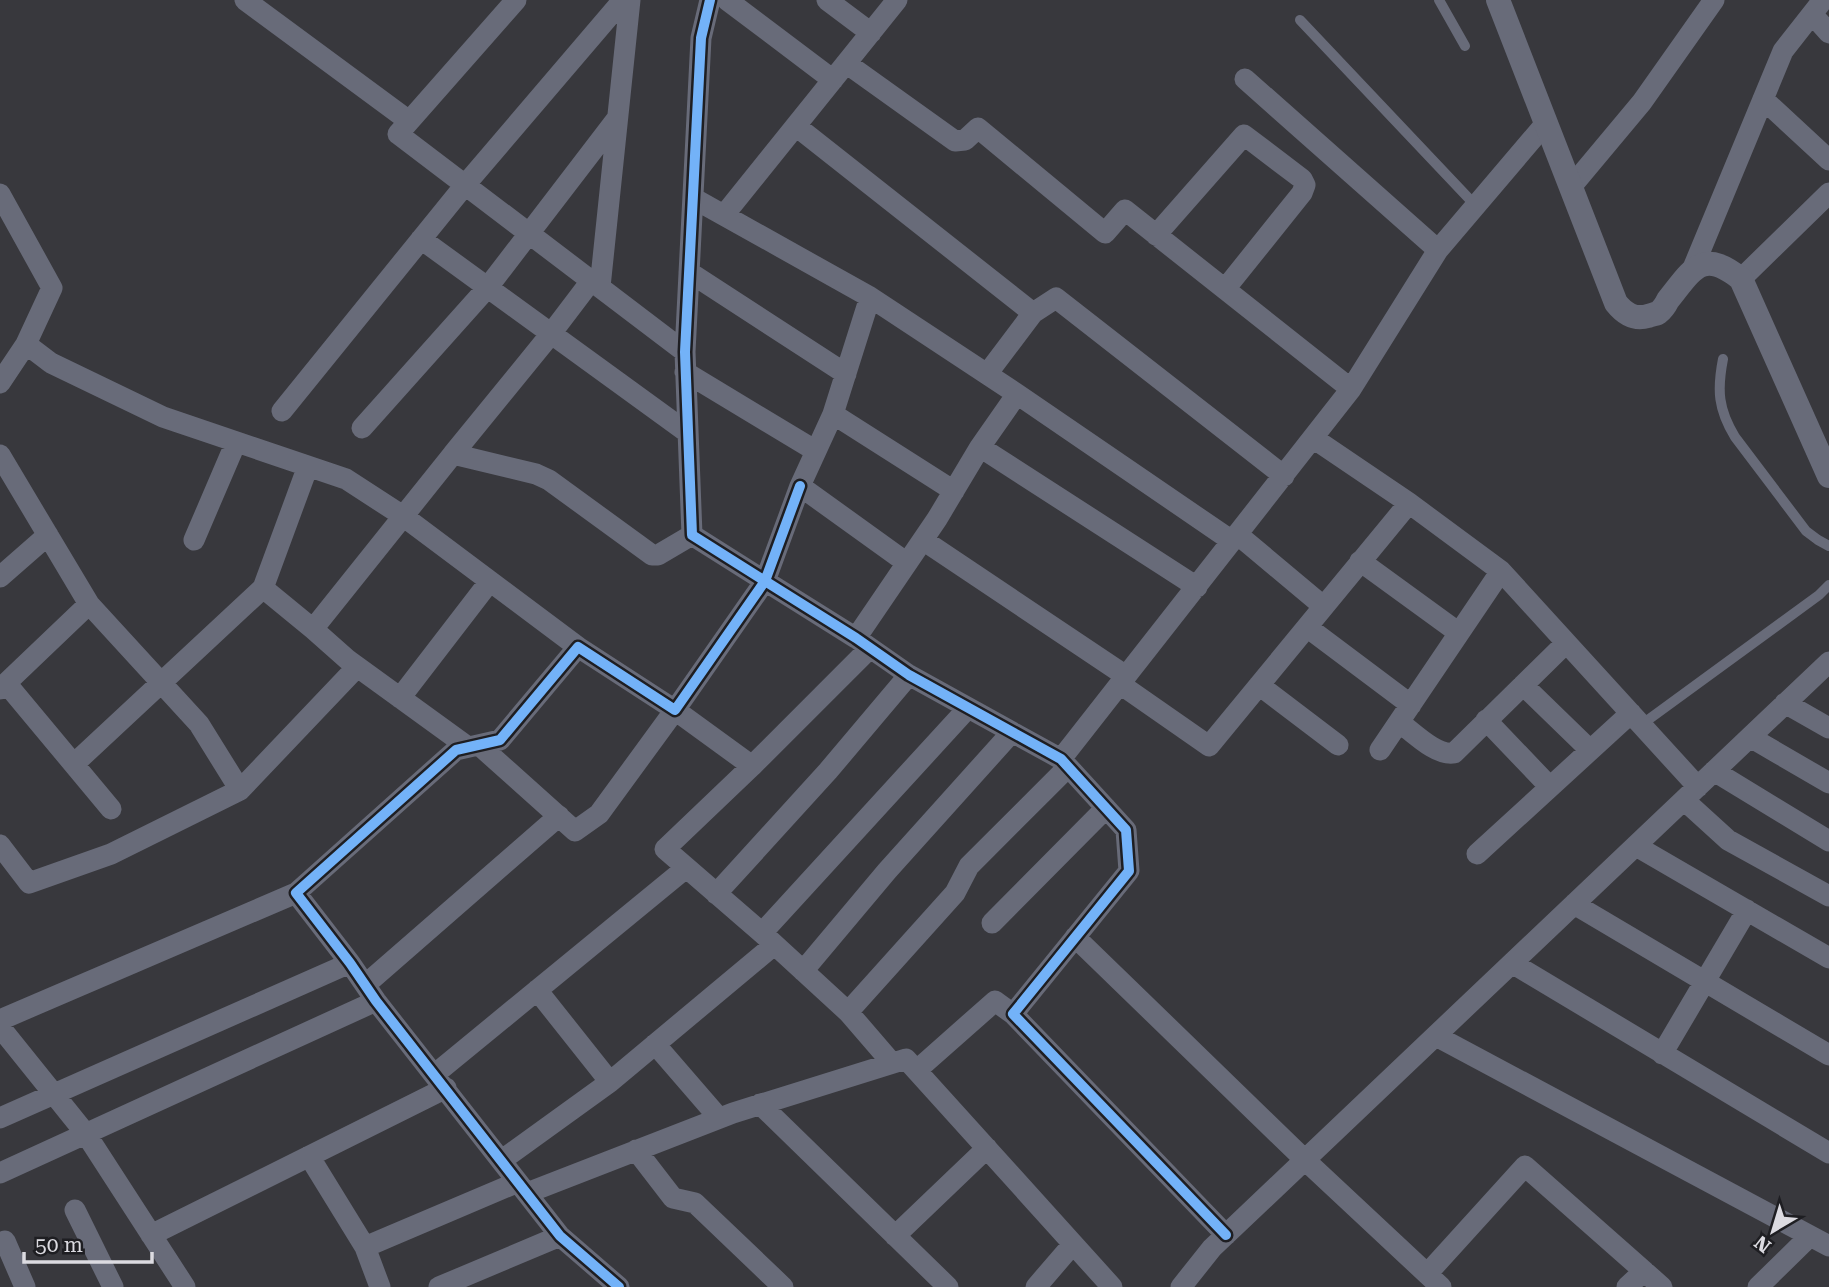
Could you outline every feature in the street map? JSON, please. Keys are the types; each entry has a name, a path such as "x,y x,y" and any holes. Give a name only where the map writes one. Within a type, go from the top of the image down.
{"street":[{"path":"245,0 409,121"},
{"path":"516,0 398,134 595,284 685,362 816,451"},
{"path":"282,411 421,239 623,0"},
{"path":"313,629 550,335 595,284 630,0"},
{"path":"827,0 871,33"},
{"path":"724,215 897,0"},
{"path":"1498,0 1616,303 1624,313 1640,318 1659,312 1693,268 1783,51 1817,7 1829,33"},
{"path":"1571,187 1642,102 1714,0"},
{"path":"692,535 685,362 701,38 709,2 833,80"},
{"path":"846,63 955,141 965,140 978,128 1105,233 1125,210 1352,389"},
{"path":"1245,79 1438,250"},
{"path":"1763,99 1829,160"},
{"path":"362,428 488,287 616,120"},
{"path":"848,1012 954,893 969,866 1065,763 1123,680 1352,389 1438,250 1546,123"},
{"path":"796,126 1033,313"},
{"path":"1156,235 1244,135 1302,179 1305,184 1302,193 1225,289"},
{"path":"1741,279 1829,193"},
{"path":"0,194 51,288 26,344 0,383"},
{"path":"693,198 870,297 1235,538 1323,606"},
{"path":"421,239 688,433"},
{"path":"1693,268 1716,264 1741,279 1829,476"},
{"path":"689,272 846,374"},
{"path":"263,588 357,667 474,746 575,831 599,814 765,581 800,486 833,414 870,297"},
{"path":"987,374 1033,313 1056,298 1284,476"},
{"path":"26,344 51,363 163,417 346,480 403,516 578,647 675,710 752,766"},
{"path":"892,1063 848,1012 665,849 752,766 863,643 907,563 1017,394"},
{"path":"833,414 954,491"},
{"path":"1313,438 1409,503 1501,571 1636,719 1728,840 1829,896"},
{"path":"194,540 236,442"},
{"path":"980,447 1197,587"},
{"path":"453,454 537,474 549,480 652,555 658,555 692,535"},
{"path":"0,455 89,604 199,724 240,790"},
{"path":"74,764 263,588 308,466"},
{"path":"800,486 907,563"},
{"path":"923,540 1123,680 1209,746 1409,503"},
{"path":"0,577 48,535"},
{"path":"692,535 909,675 1065,763 1126,831 1129,871 1013,1014"},
{"path":"1360,561 1459,633"},
{"path":"1380,750 1501,571"},
{"path":"400,698 490,582"},
{"path":"89,604 3,686 111,809"},
{"path":"1307,626 1405,713 1438,751 1447,754 1454,752 1566,643"},
{"path":"0,1020 296,893 456,750 500,740 578,647"},
{"path":"1181,1287 1212,1248 1829,662"},
{"path":"0,845 29,883 111,854 240,790 357,667"},
{"path":"716,894 828,771 909,675"},
{"path":"1259,685 1338,745"},
{"path":"1523,685 1590,750"},
{"path":"1785,704 1829,728"},
{"path":"502,1160 610,1082 768,939 968,708"},
{"path":"1477,853 1590,750 1636,719"},
{"path":"1486,720 1550,787"},
{"path":"803,971 887,871 1012,732"},
{"path":"1750,737 1829,783"},
{"path":"1714,771 1829,841"},
{"path":"992,923 1106,808"},
{"path":"0,1173 86,1135 371,993 559,816"},
{"path":"1636,846 1829,958"},
{"path":"150,1235 309,1156 440,1081 537,990 687,868"},
{"path":"296,893 560,1236 619,1287"},
{"path":"1574,904 1829,1055"},
{"path":"1662,1054 1747,910"},
{"path":"1075,937 1305,1160 1434,1280 1525,1166 1662,1287"},
{"path":"0,1118 350,963"},
{"path":"1512,963 1829,1153"},
{"path":"537,990 610,1082"},
{"path":"917,1070 995,1002 1013,1014 1226,1235"},
{"path":"0,1027 86,1135 185,1287"},
{"path":"1436,1036 1829,1246"},
{"path":"655,1044 719,1118"},
{"path":"365,1247 523,1187 636,1150 719,1118 906,1059 1111,1287"},
{"path":"760,1104 948,1287"},
{"path":"895,1236 987,1148"},
{"path":"636,1150 673,1198 695,1203 783,1287"},
{"path":"309,1156 365,1247 380,1287"},
{"path":"75,1210 113,1287"},
{"path":"439,1287 560,1236"},
{"path":"1758,1287 1810,1236"},
{"path":"5,1241 25,1287"},
{"path":"1036,1287 1073,1244"},
{"path":"1627,1287 1644,1271"}],"lane":[{"path":"1439,0 1465,46"},
{"path":"1300,20 1476,205"},
{"path":"1723,359 1718,382 1719,399 1727,425 1806,531 1829,546"},
{"path":"1636,719 1819,595 1829,585"}],"cycle path":[{"path":"619,1287 560,1236 376,1001 296,893 456,750 500,740 578,647 675,710 765,581 692,535 685,352 701,38 710,0"},
{"path":"800,486 765,581 909,675 1061,759 1126,830 1129,871 1013,1014 1226,1235"}]}
